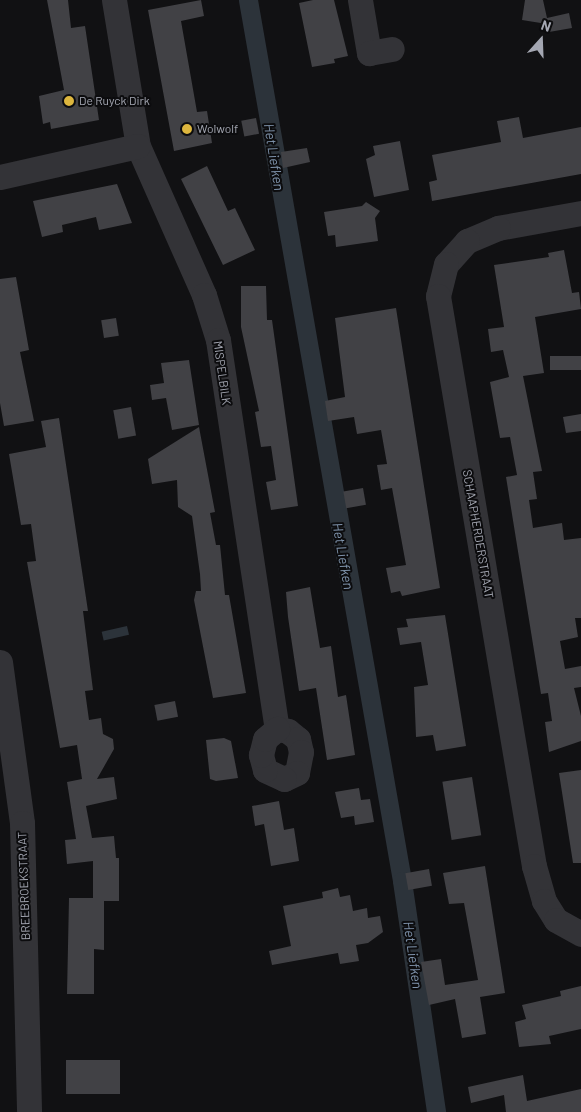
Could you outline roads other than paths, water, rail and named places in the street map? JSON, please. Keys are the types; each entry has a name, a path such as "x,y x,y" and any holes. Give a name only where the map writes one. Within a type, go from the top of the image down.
{"street":[{"name":"MISPELBILK","path":"114,0 138,146 204,295 218,340 277,729"},
{"path":"360,0 369,53 392,49"},
{"path":"0,177 138,146"},
{"name":"SCHAAPHERDERSTRAAT","path":"581,213 498,228 467,241 446,264 438,296 534,866 544,901 556,920 581,934"},
{"name":"BREEBROEKSTRAAT","path":"0,662 22,823 28,1112"}],"waterway":[{"name":"Het Liefken","path":"248,0 402,881 436,1112"}],"place":[{"name":"De Ruyck Dirk","path":"69,101"},
{"name":"Wolwolf","path":"187,129"}]}
